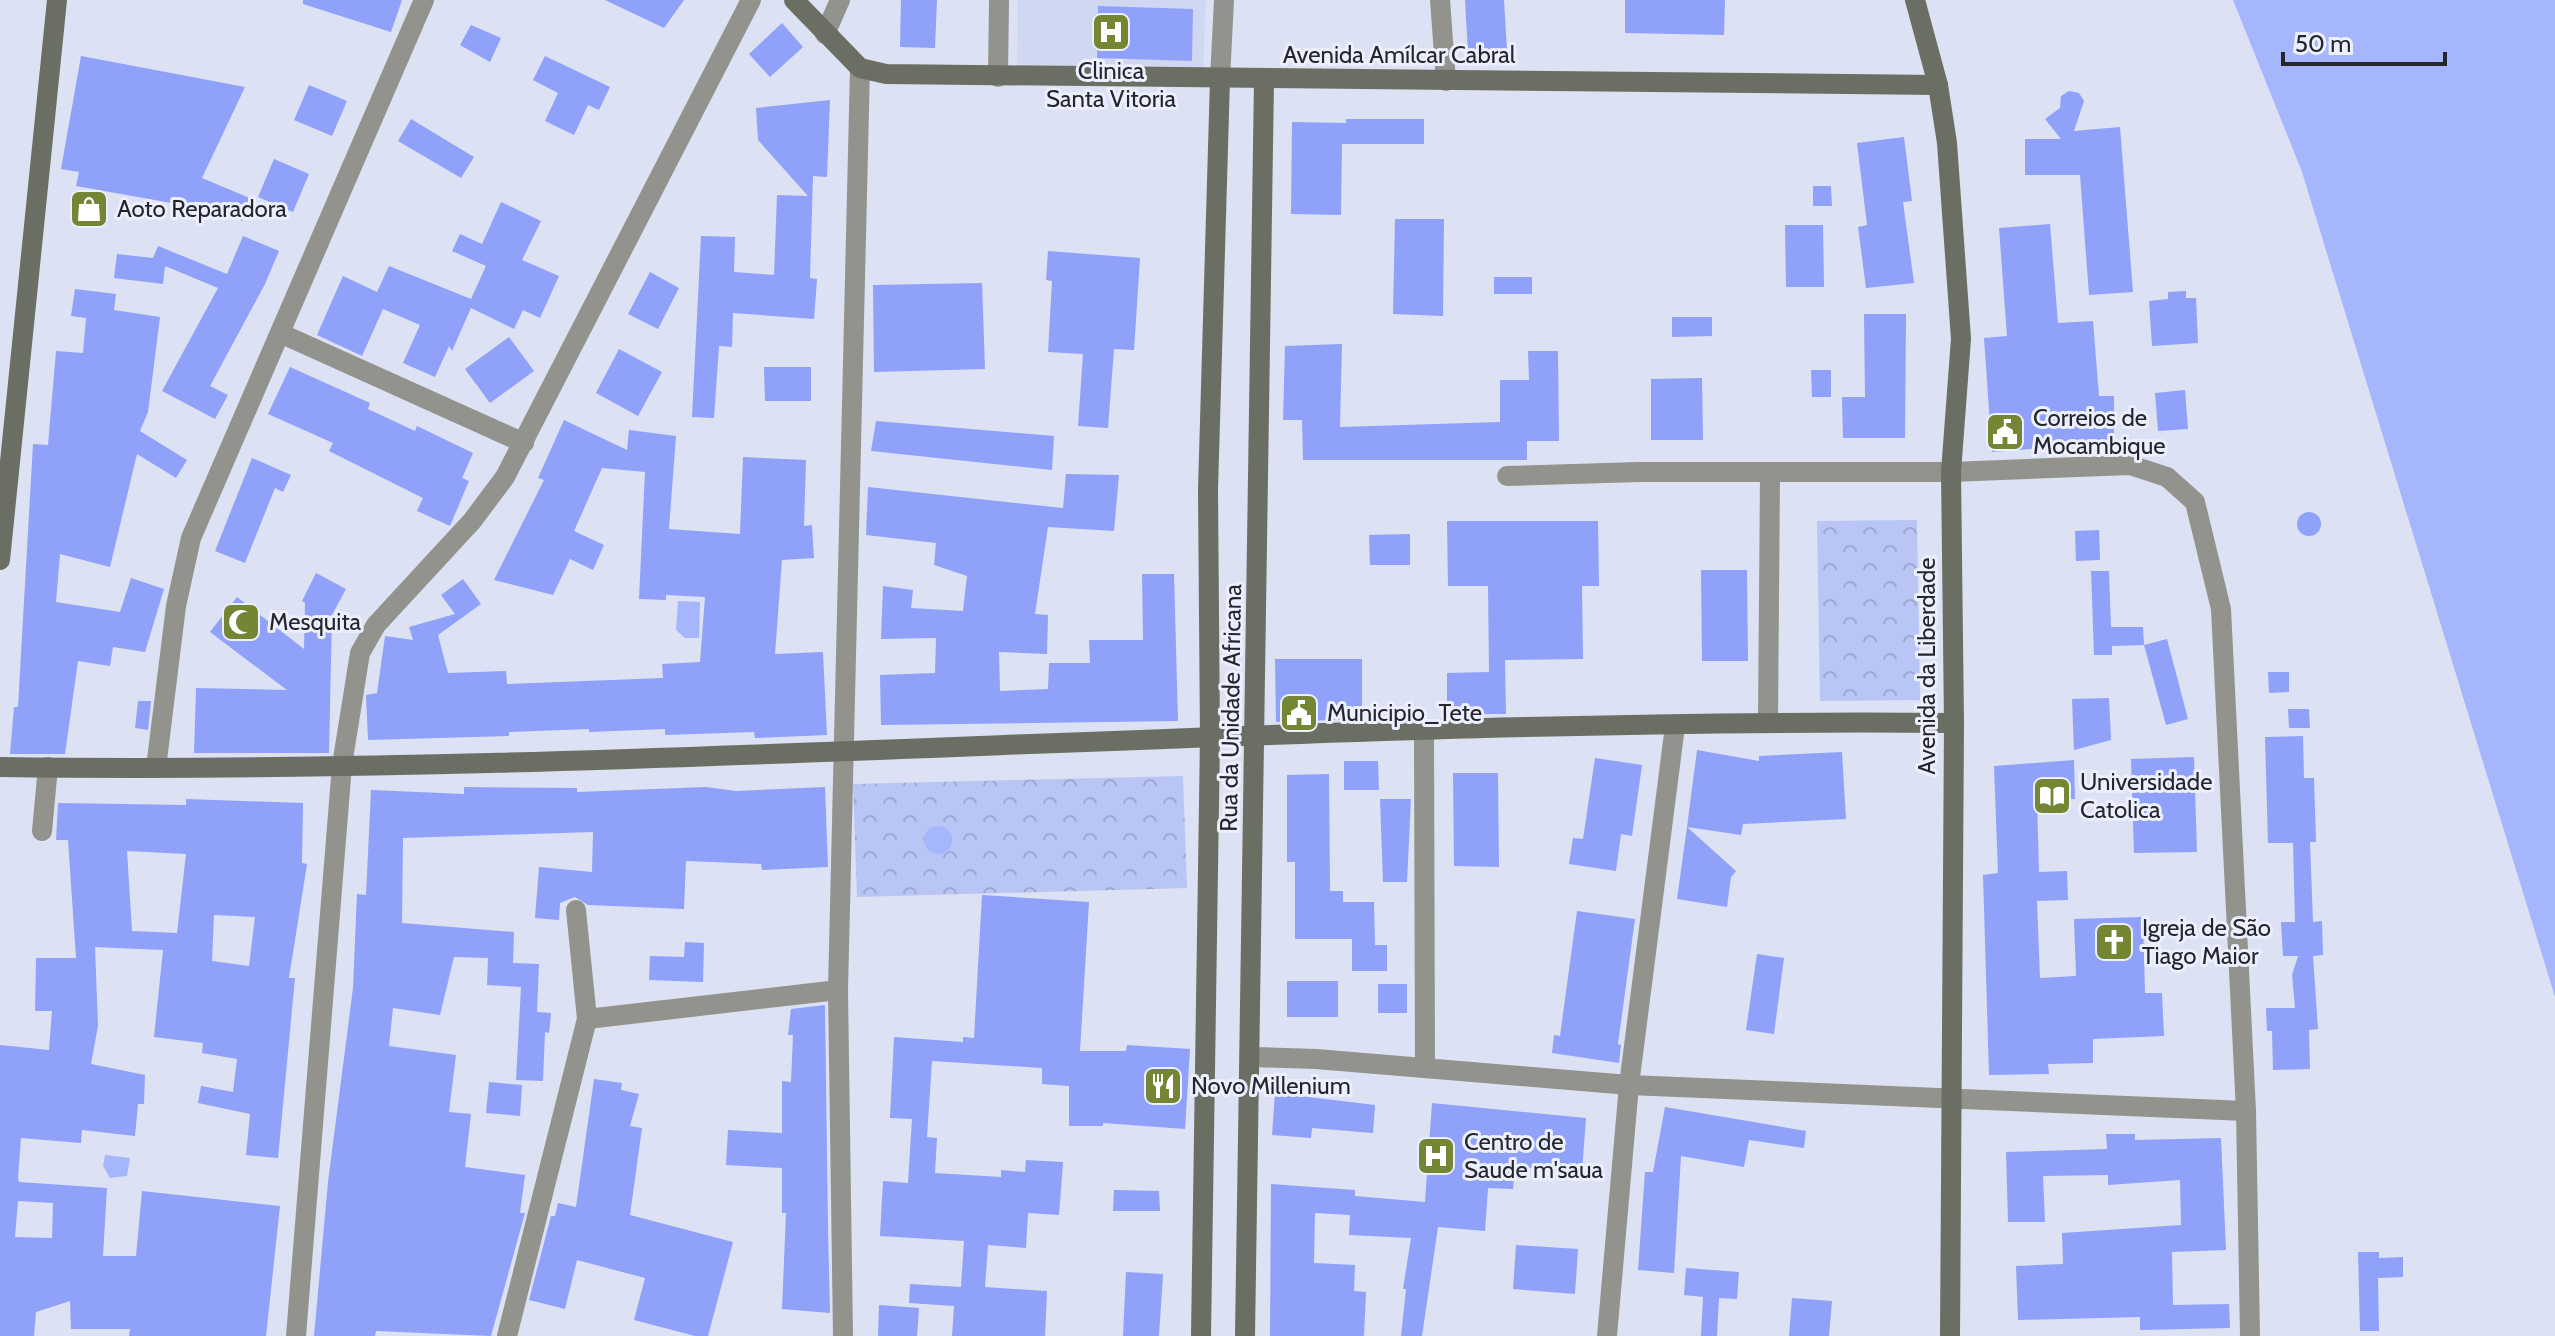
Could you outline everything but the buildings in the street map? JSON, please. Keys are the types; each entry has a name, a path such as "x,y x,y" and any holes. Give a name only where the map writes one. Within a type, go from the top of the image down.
{"street":[{"path":"0,560 57,0"},
{"path":"156,768 176,606 191,538 282,334 424,0"},
{"path":"296,1336 342,765 360,653 376,625 472,521 524,443 751,0"},
{"path":"794,0 860,68 838,990 843,1336"},
{"path":"825,34 840,0"},
{"path":"998,77 999,0"},
{"path":"1220,79 1224,0"},
{"path":"1440,0 1446,81"},
{"name":"Avenida da Liberdade","path":"1915,0 1938,85 1947,143 1961,339 1951,472 1954,1098 1950,1336"},
{"name":"Avenida Amílcar Cabral","path":"860,68 886,74 998,77 1938,85"},
{"name":"Rua da Unidade Africana","path":"1201,1336 1210,737 1208,490 1220,79"},
{"name":"Rua da Unidade Africana","path":"1245,1336 1252,1057 1264,80"},
{"path":"282,334 524,443"},
{"path":"1507,476 1639,472 1951,472 2130,465 2167,477 2195,502 2221,609 2246,1111 2250,1336"},
{"path":"1768,722 1770,474"},
{"path":"0,767 156,768 844,754 1210,737 1768,722 1954,723"},
{"path":"1607,1336 1629,1085 1675,726"},
{"path":"1424,732 1425,1067"},
{"path":"42,831 48,767"},
{"path":"507,1336 587,1019 576,910"},
{"path":"587,1019 838,990"},
{"path":"1252,1057 1425,1067 1629,1085 2246,1111"}],"shaded area":[{"name":"Clinica Santa Vitoria","path":"1018,0 1206,0 1203,72 1017,64"},
{"path":"2233,0 2555,0 2555,997 2302,172"},
{"path":"678,601 700,602 699,638 685,638 676,630"},
{"path":"938,826 948,830 952,840 948,850 938,854 928,850 924,840 928,830"},
{"path":"105,1155 130,1158 127,1176 110,1178 103,1166"}],"green space":[{"path":"1917,520 1920,700 1820,701 1817,521"},
{"path":"1183,776 1187,888 857,897 853,784"}],"place":[{"name":"Clinica Santa Vitoria","path":"1111,32"},
{"name":"Aoto Reparadora","path":"89,209"},
{"name":"Correios de Mocambique","path":"2005,432"},
{"name":"Mesquita","path":"241,622"},
{"name":"Municipio_Tete","path":"1299,713"},
{"name":"Universidade Catolica","path":"2052,796"},
{"name":"Igreja de São Tiago Maior","path":"2114,942"},
{"name":"Novo Millenium","path":"1163,1086"},
{"name":"Centro de Saude m'saua","path":"1436,1156"}]}
